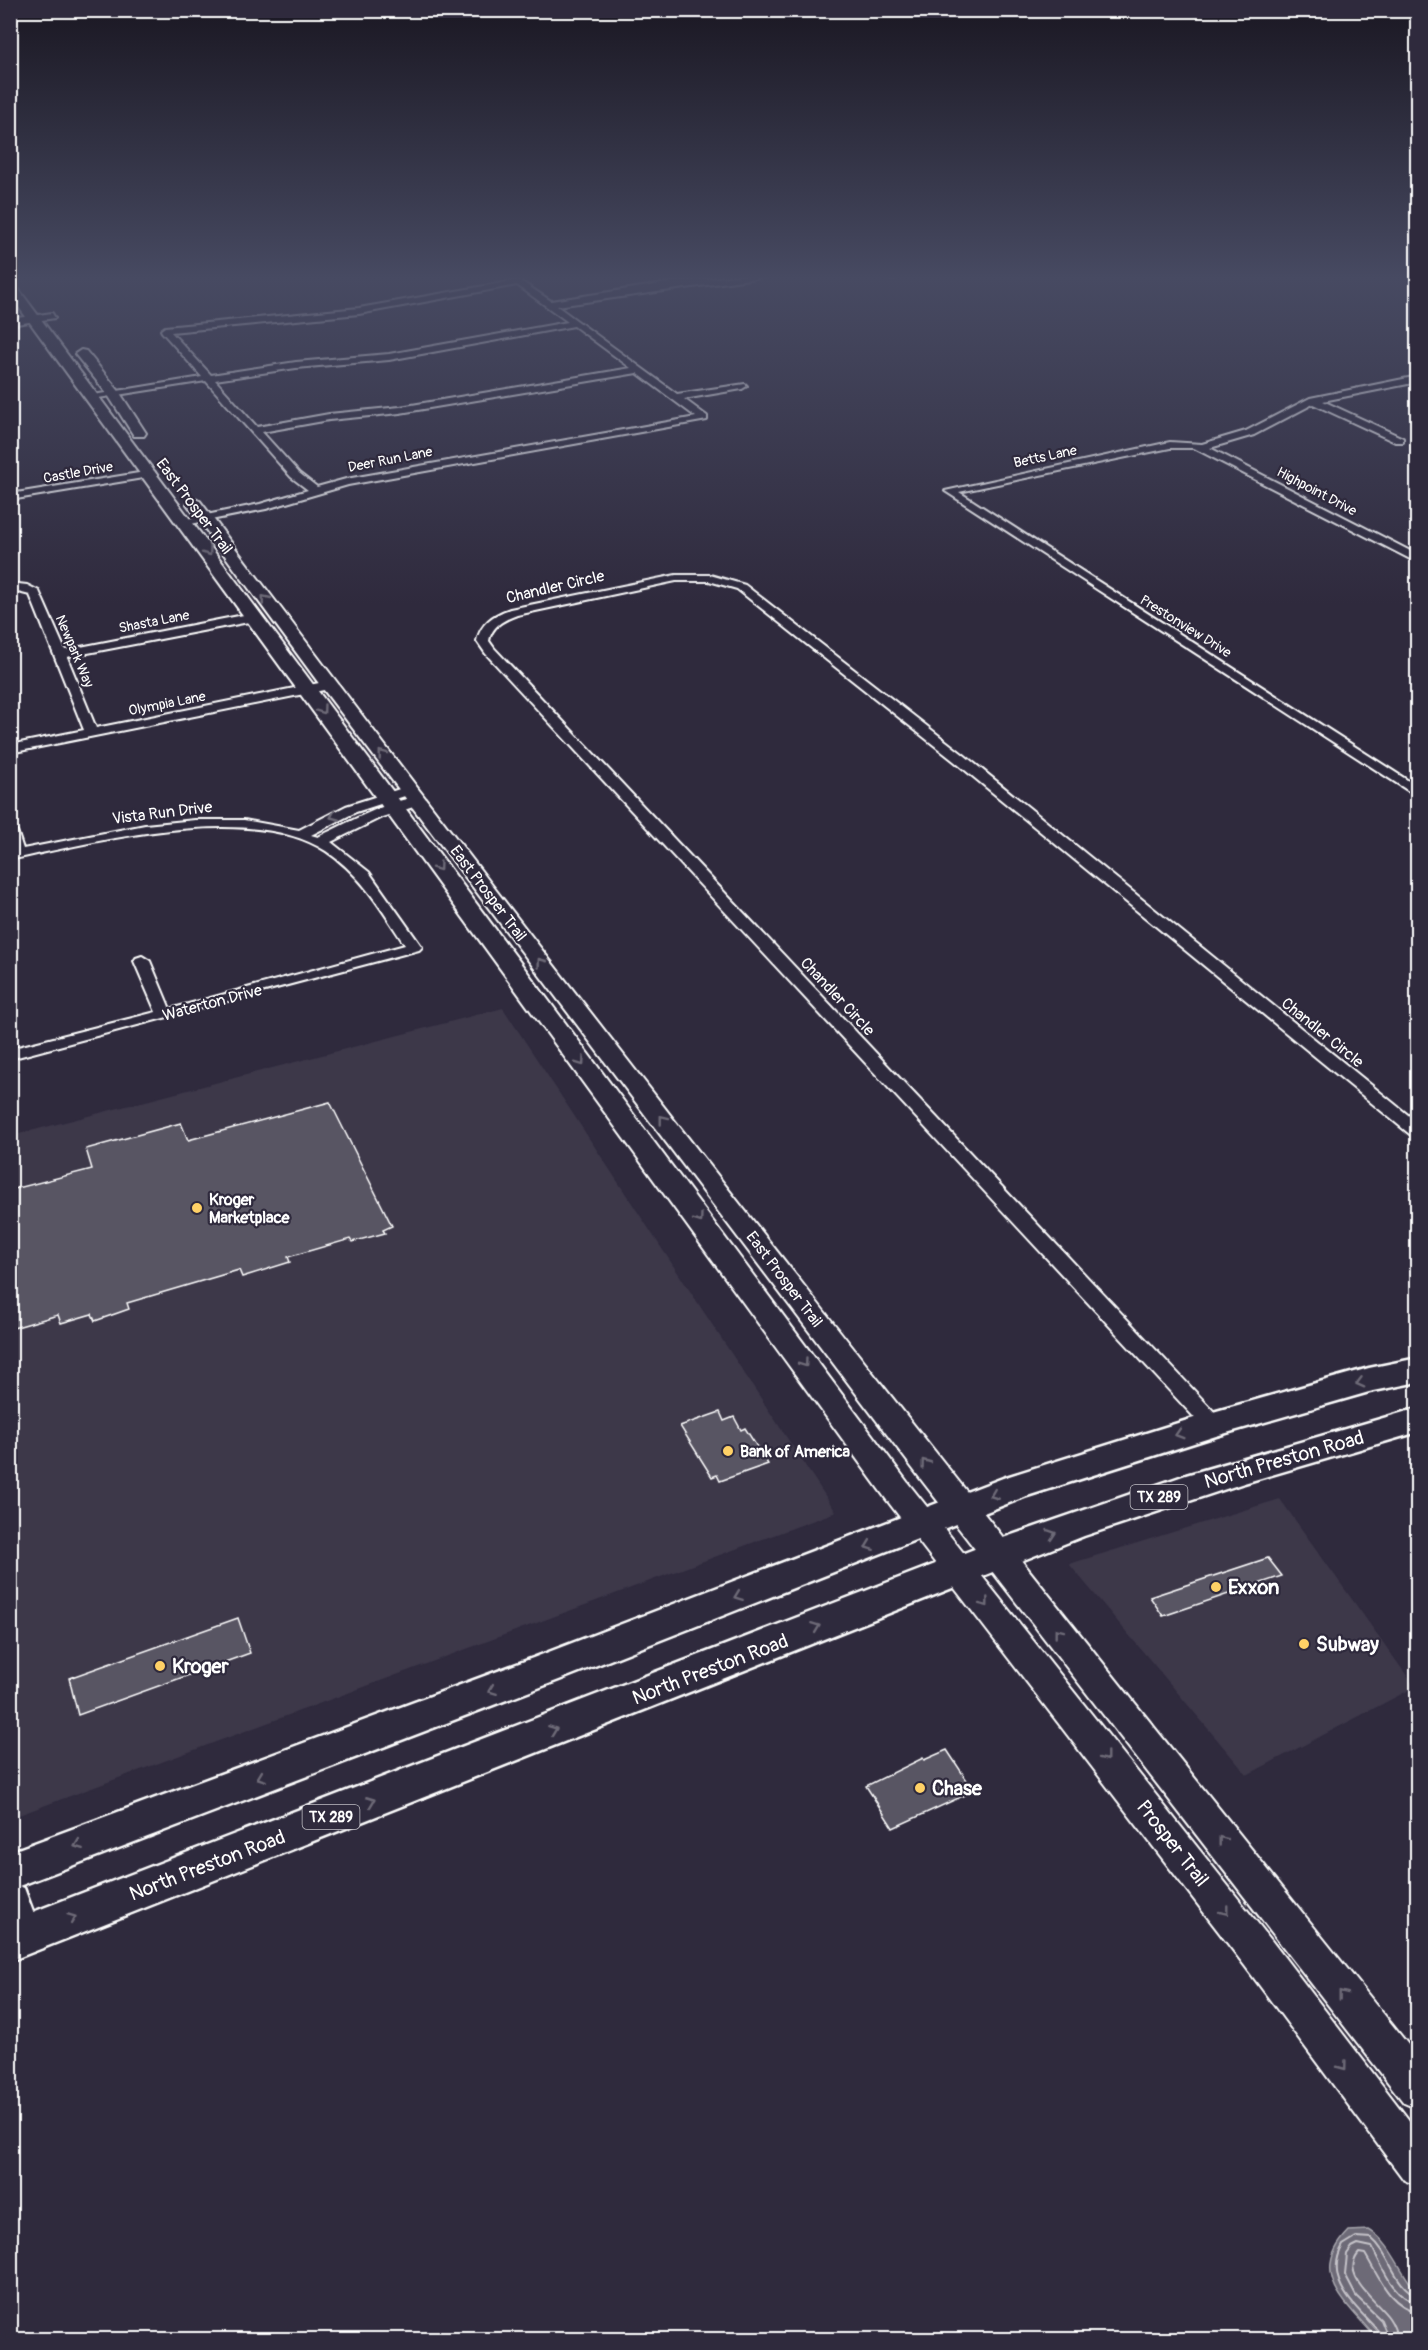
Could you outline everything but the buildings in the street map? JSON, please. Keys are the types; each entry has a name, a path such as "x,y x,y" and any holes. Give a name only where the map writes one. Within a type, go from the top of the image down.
{"main road":[{"name":"East Prosper Trail","path":"85,385 151,474 193,516 329,686 961,1509"},
{"name":"East Prosper Trail","path":"105,385 150,447"},
{"name":"East Prosper Trail","path":"187,494 193,516 254,617 923,1524"},
{"path":"664,1172 697,1163"},
{"path":"10,1871 1015,1487 1213,1424 1370,1380 1418,1370"},
{"name":"North Preston Road","path":"13,1927 998,1555 1148,1501 1418,1420"},
{"path":"961,1509 1418,2089"},
{"name":"Prosper Trail","path":"923,1524 1258,1953 1418,2166"}],"street":[{"path":"92,396 166,385"},
{"path":"214,385 295,475 314,490"},
{"path":"254,430 329,417 400,410 551,385"},
{"path":"658,385 676,398 742,386"},
{"path":"1203,447 1250,433 1313,400 1390,385"},
{"name":"Deer Run Lane","path":"193,516 262,507 314,490 704,418 676,398"},
{"path":"1313,400 1399,440"},
{"name":"Betts Lane","path":"964,488 1170,445 1187,444 1203,447"},
{"name":"Highpoint Drive","path":"1203,447 1418,560"},
{"name":"Castle Drive","path":"10,497 151,474"},
{"name":"Prestonview Drive","path":"964,488 950,491 1418,793"},
{"name":"Chandler Circle","path":"1213,1424 490,651 483,641 486,628 495,620 514,612 676,578 710,578 741,587 959,758 1418,1132"},
{"name":"Newpark Way","path":"17,587 35,593 92,733"},
{"name":"Shasta Lane","path":"60,655 254,617"},
{"name":"Olympia Lane","path":"10,749 329,686"},
{"path":"300,835 325,820 413,795"},
{"path":"320,842 391,803"},
{"name":"Vista Run Drive","path":"14,856 141,830 202,821 252,824 320,842 364,874 414,947"},
{"path":"10,831 14,856"},
{"name":"Waterton Drive","path":"10,1054 165,1015 414,947"},
{"path":"142,961 165,1015"}],"shaded area":[{"path":"503,1008 836,1512 11,1818 11,1136"},
{"path":"1280,1499 1415,1687 1247,1775 1069,1564"}],"water":[{"path":"1369,2230 1384,2242 1417,2292 1417,2339 1377,2339 1344,2301 1336,2288 1331,2275 1331,2262 1337,2247 1349,2231"}],"place":[{"name":"Kroger Marketplace","path":"197,1208"},
{"name":"Bank of America","path":"728,1451"},
{"name":"Exxon","path":"1216,1587"},
{"name":"Subway","path":"1304,1644"},
{"name":"Kroger","path":"160,1666"},
{"name":"Chase","path":"920,1788"}]}
